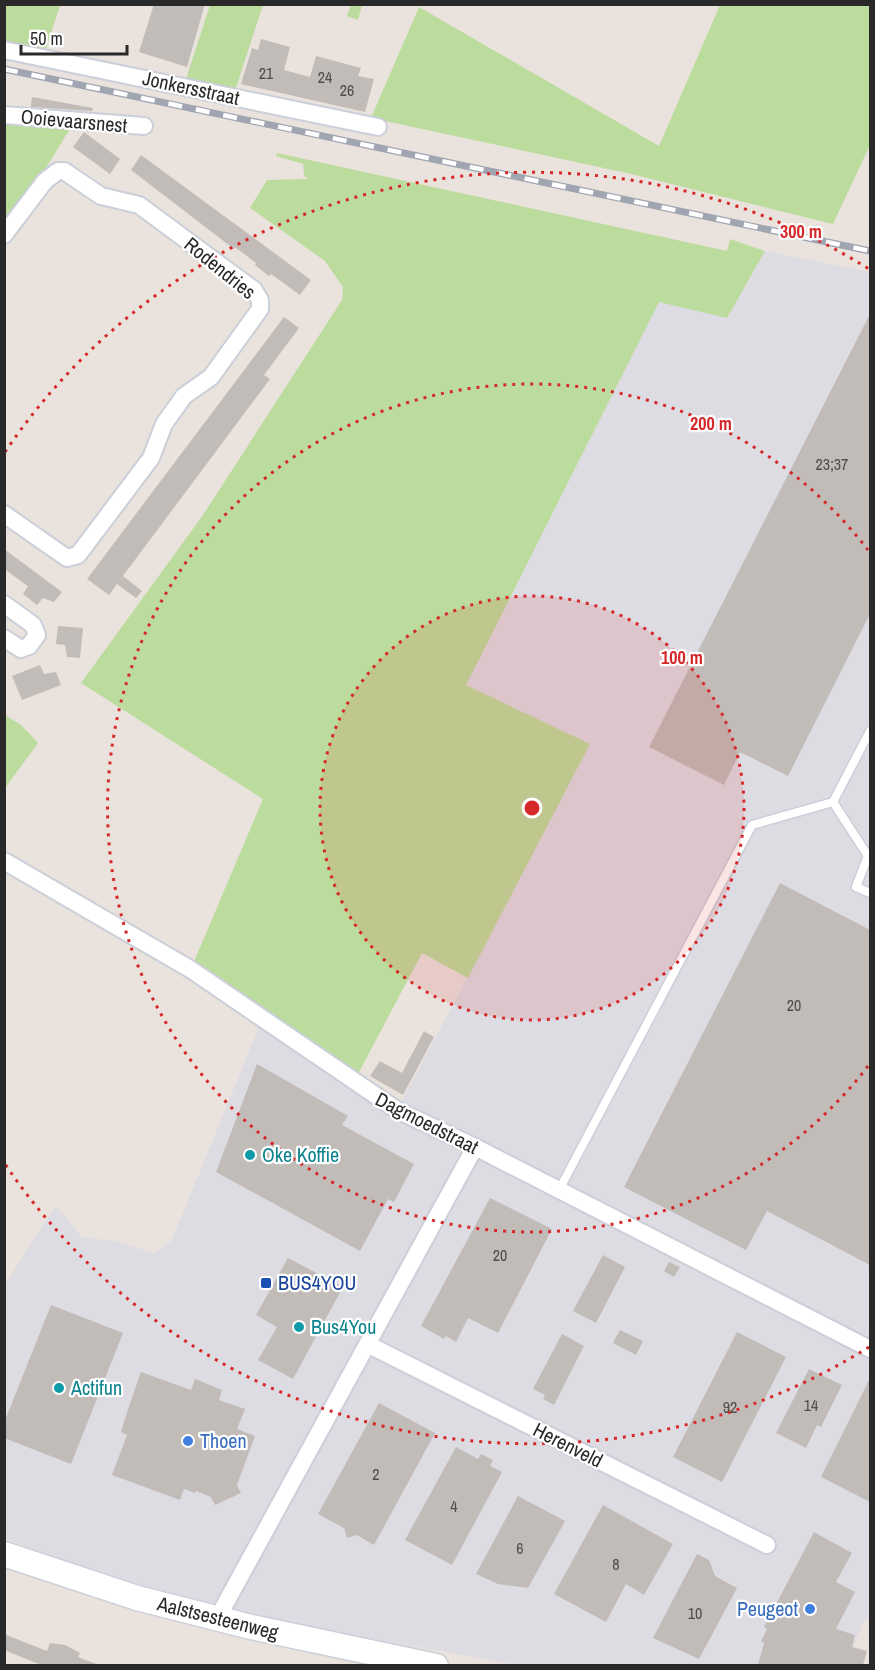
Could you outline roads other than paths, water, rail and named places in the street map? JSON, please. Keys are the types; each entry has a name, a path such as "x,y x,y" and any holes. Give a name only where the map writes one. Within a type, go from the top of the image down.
{"main road":[{"name":"Aalstsesteenweg","path":"4,1554 137,1598 218,1619 436,1665"}],"street":[{"name":"Jonkersstraat","path":"4,50 378,127"},
{"name":"Ooievaarsnest","path":"4,115 144,126"},
{"name":"Rodendries","path":"4,235 45,181 58,171 64,171 101,196 139,205 254,290 260,300 260,309 212,377 184,396 171,413 151,459 78,555 67,558 4,514"},
{"path":"4,604 33,625 37,635 29,646 21,650 4,638"},
{"name":"Dagmoedstraat","path":"4,861 190,969 387,1104 870,1349"},
{"path":"218,1619 475,1147"},
{"name":"Herenveld","path":"369,1345 766,1545"}],"lane":[{"path":"559,1190 752,825 833,802 870,731"},
{"path":"833,802 868,856 856,887 870,894"}],"railway":[{"path":"4,69 870,251"}],"place":[{"name":"Oke Koffie","path":"250,1155"},
{"name":"BUS4YOU","path":"266,1283"},
{"name":"Bus4You","path":"299,1327"},
{"name":"Actifun","path":"59,1388"},
{"name":"Thoen","path":"188,1441"},
{"name":"Peugeot","path":"810,1609"}]}
